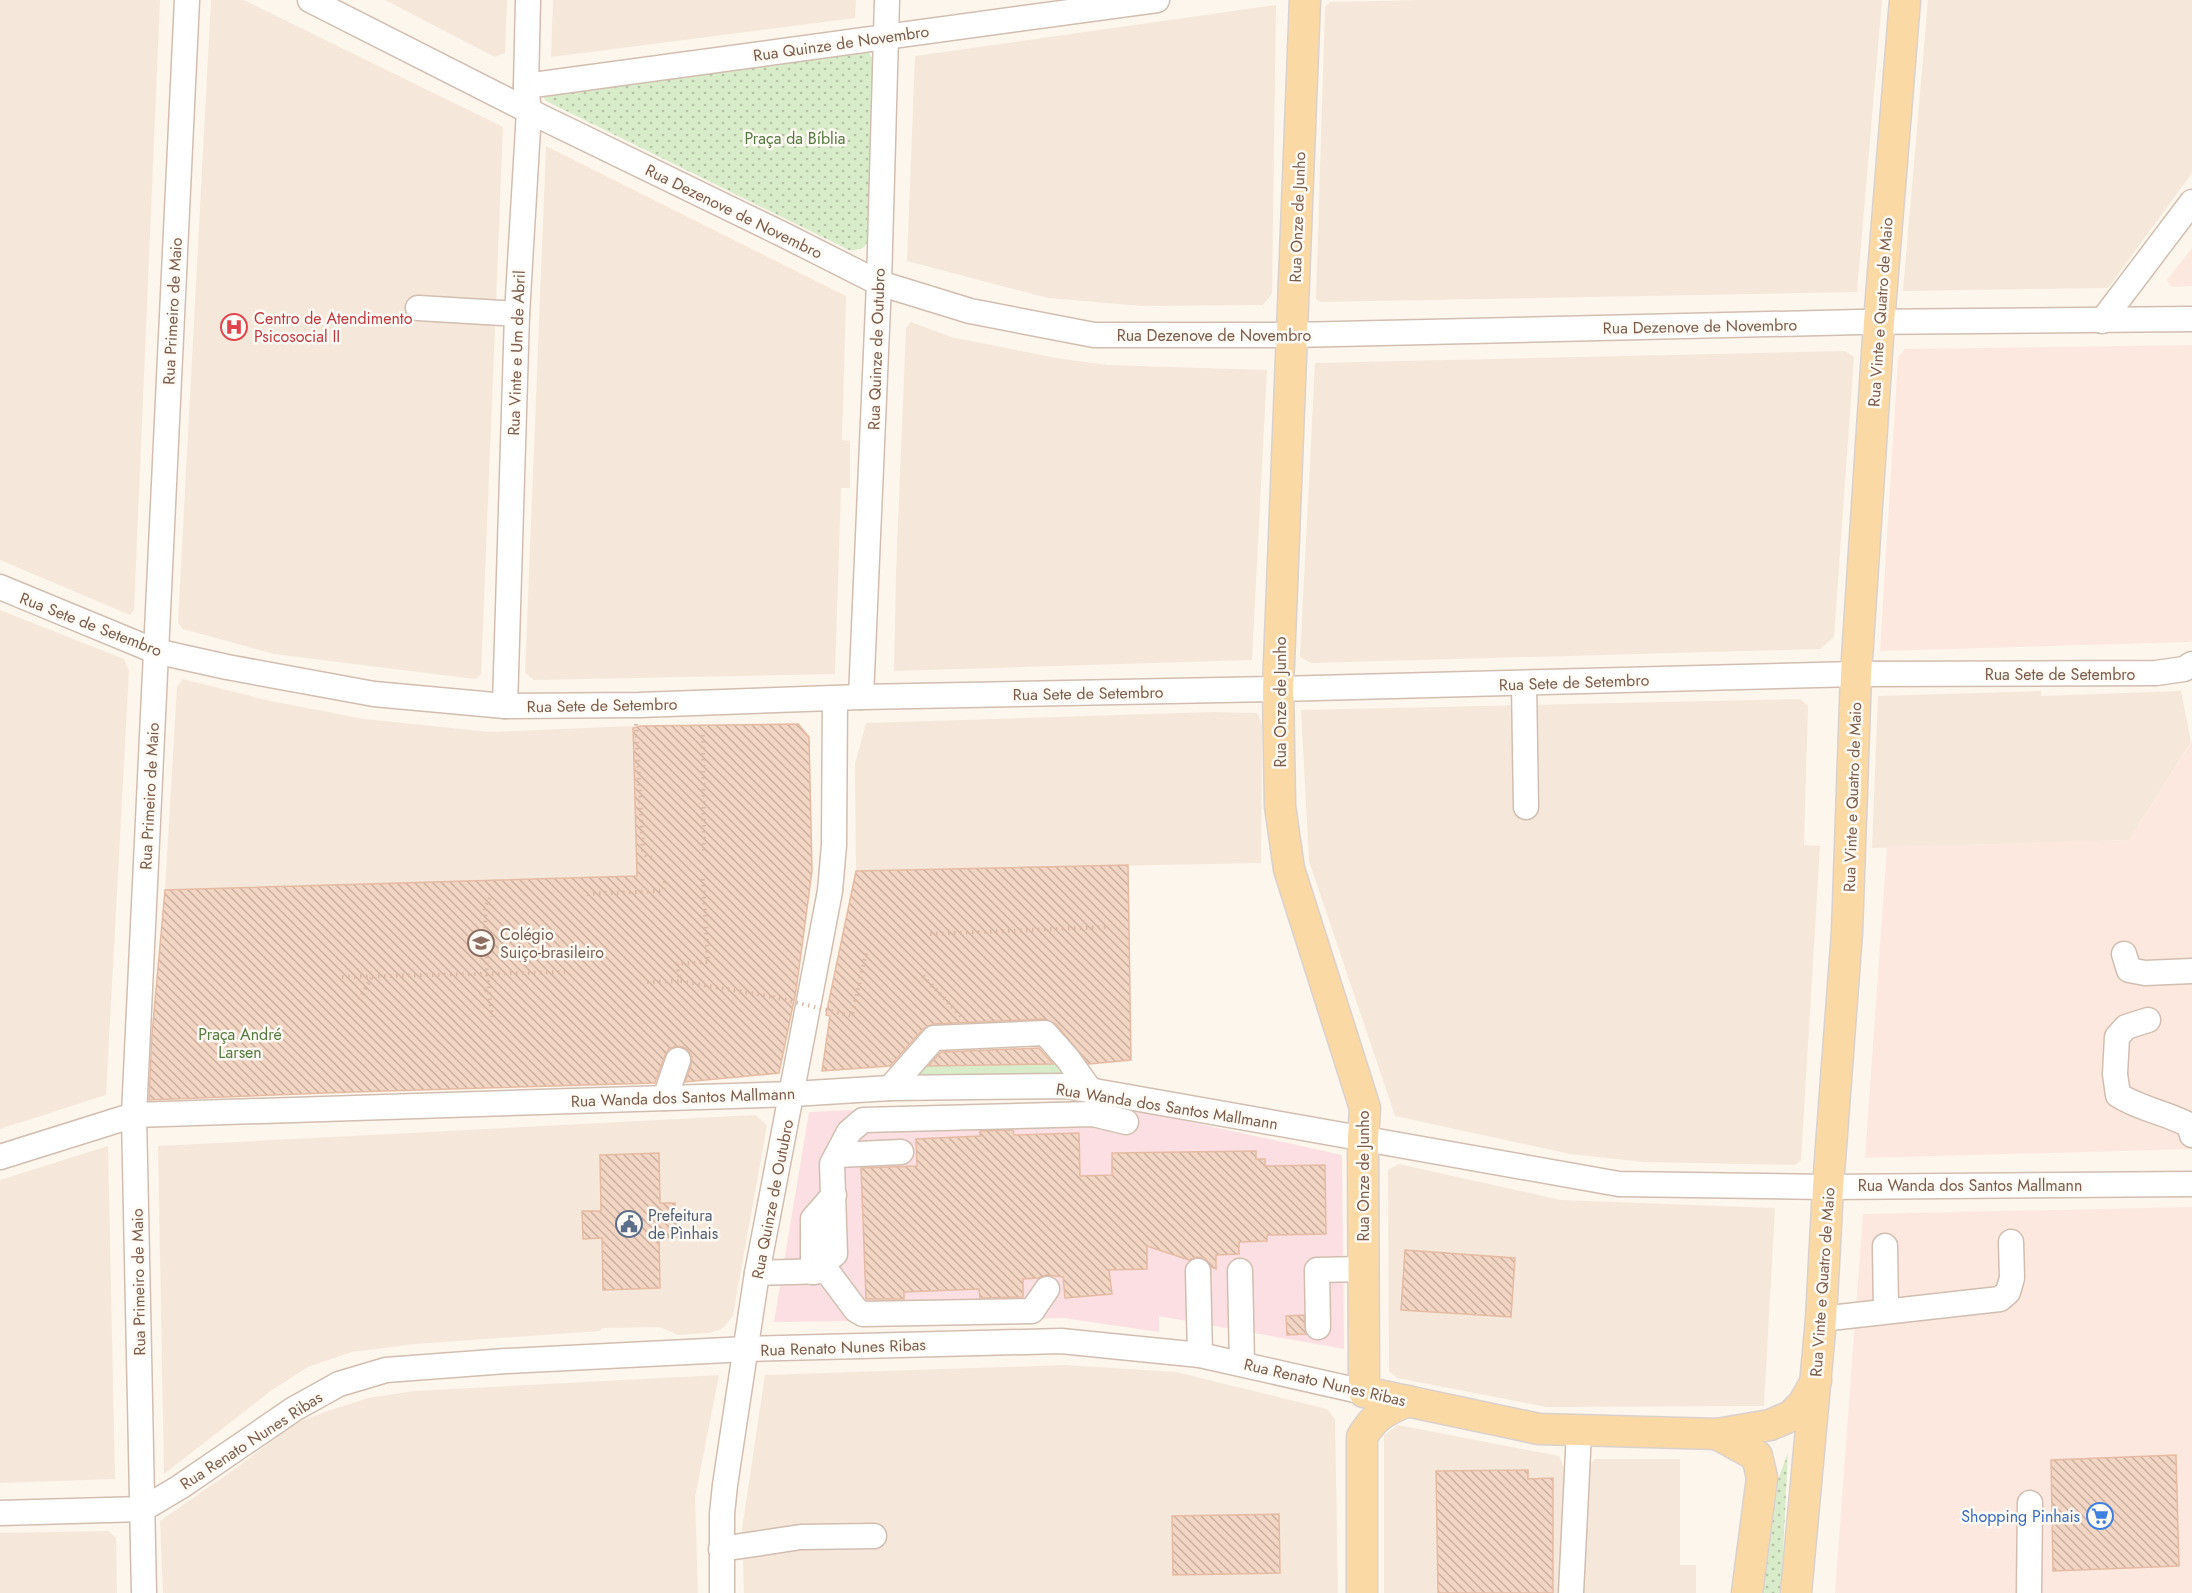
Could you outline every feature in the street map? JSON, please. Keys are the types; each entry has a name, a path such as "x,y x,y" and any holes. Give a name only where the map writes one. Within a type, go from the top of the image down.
{"main road":[{"name":"Rua Onze de Junho","path":"1305,0 1278,689 1280,806 1288,869 1365,1108 1363,1139 1364,1392"},
{"name":"Rua Vinte e Quatro de Maio","path":"1796,1593 1821,1319 1828,1187 1847,932 1856,674 1879,322 1905,0"},
{"name":"Rua Renato Nunes Ribas","path":"1364,1392 1539,1429 1579,1432 1717,1434 1770,1425 1791,1416 1803,1404 1816,1381"},
{"path":"1362,1593 1362,1437 1371,1422 1386,1410 1408,1401"},
{"path":"1717,1434 1757,1456 1762,1478 1748,1593"}],"street":[{"name":"Rua Primeiro de Maio","path":"144,1593 134,1115 187,0"},
{"name":"Rua Dezenove de Novembro","path":"310,0 529,111 879,283 970,310 1094,335 1293,335 1879,322 2192,319"},
{"name":"Rua Vinte e Um de Abril","path":"505,706 517,314 529,111 526,86 528,0"},
{"name":"Rua Quinze de Outubro","path":"861,698 879,283 887,0"},
{"name":"Rua Quinze de Novembro","path":"526,86 1157,0"},
{"path":"2102,321 2192,202"},
{"path":"418,308 517,314"},
{"name":"Rua Sete de Setembro","path":"0,587 155,651 227,667 374,694 505,706 635,705 1856,674 2156,674 2184,669 2192,664"},
{"path":"1524,683 1526,807"},
{"name":"Rua Quinze de Outubro","path":"722,1593 721,1549 724,1485 747,1349 757,1273 830,891 834,845 835,699"},
{"path":"2124,954 2129,970 2145,973 2192,971"},
{"path":"2148,1020 2126,1027 2117,1036 2115,1074 2118,1095 2136,1106 2173,1117 2189,1125 2192,1135"},
{"path":"890,1088 934,1038 1045,1033 1068,1059 1090,1090"},
{"path":"665,1098 678,1060"},
{"name":"Rua Wanda dos Santos Mallmann","path":"0,1157 134,1115 793,1094 890,1088 1066,1086 1619,1184 1828,1187 2192,1184"},
{"path":"813,1272 835,1254 832,1164 849,1132 863,1120 1093,1114 1126,1122"},
{"path":"837,1155 901,1152"},
{"path":"1821,1319 2001,1299 2008,1292 2012,1278 2011,1242"},
{"path":"1885,1246 1886,1311"},
{"path":"1318,1326 1317,1270 1363,1269"},
{"path":"757,1273 827,1271 856,1310 863,1314 1032,1311 1047,1289"},
{"path":"1198,1271 1200,1355"},
{"path":"1240,1271 1242,1364"},
{"name":"Rua Renato Nunes Ribas","path":"0,1512 143,1509 180,1487 294,1409 339,1384 386,1370 506,1361 747,1349 1061,1341 1200,1355 1364,1392"},
{"path":"1571,1593 1579,1432"},
{"path":"2029,1593 2030,1503"},
{"path":"721,1549 801,1537 874,1536"}],"path":[{"path":"635,705 643,851 647,857 655,858"},
{"path":"703,735 704,855"},
{"path":"680,981 678,964 708,962 703,879"},
{"path":"588,894 663,891 665,881"},
{"path":"490,898 485,907 487,974 492,1017"},
{"path":"930,934 1108,927"},
{"path":"647,982 680,981 773,997 852,1016 867,949"},
{"path":"342,977 565,972"},
{"path":"923,976 963,1018"},
{"path":"356,1005 372,977"},
{"path":"480,995 489,987"}],"shaded area":[{"path":"0,0 160,0 134,610 130,615 0,560"},
{"path":"211,0 244,0 503,127 481,675 475,679 274,654 183,629 178,623"},
{"path":"385,0 507,0 505,53 495,57"},
{"path":"553,0 856,0 855,18 551,57"},
{"path":"1882,0 1857,292 1321,302 1316,299 1325,7 1330,2"},
{"path":"1928,0 2192,0 2192,173 2108,288 1903,291"},
{"path":"1276,5 1272,294 1263,305 1142,306 1048,298 907,261 915,56"},
{"path":"546,146 846,296 842,440 850,441 850,488 841,488 835,674 534,680 525,673"},
{"path":"2192,248 2192,286 2171,287 2167,280"},
{"path":"911,322 951,337 1062,359 1108,365 1267,370 1252,660 894,671 906,328"},
{"path":"2192,345 2192,640 2190,642 1880,651 1898,358 1905,349"},
{"path":"1845,351 1854,357 1834,637 1820,649 1311,663 1300,657 1315,363"},
{"path":"0,610 124,659 129,671 106,1095 0,1129"},
{"path":"183,679 271,701 364,719 490,732 633,726 637,876 165,890 177,687"},
{"path":"2041,691 2041,696 2181,691 2191,742 2129,840 1872,848 1878,696"},
{"path":"1800,699 1808,706 1804,845 1820,846 1801,1160 1795,1165 1644,1162 1570,1154 1395,1116 1309,861 1301,710"},
{"path":"1214,712 1257,713 1262,724 1261,863 856,871 855,764 866,723"},
{"path":"2192,741 2192,1149 1865,1158 1887,847 2129,840"},
{"path":"1090,1100 1342,1155 1344,1349 1159,1316 1159,1332 1064,1318 774,1322 809,1112"},
{"path":"755,1115 767,1125 733,1315 721,1329 709,1333 678,1335 660,1327 602,1328 600,1331 415,1344 352,1352 308,1367 272,1390 164,1474 158,1146"},
{"path":"108,1146 115,1479 0,1483 0,1180"},
{"path":"1399,1164 1561,1200 1775,1208 1764,1406 1546,1407 1397,1378 1389,1371 1388,1170"},
{"path":"2192,1207 2192,1593 1835,1593 1863,1214"},
{"path":"1065,1365 1176,1372 1327,1409 1335,1419 1338,1593 744,1593 742,1529 765,1375"},
{"path":"719,1375 695,1497 698,1593 163,1593 160,1521 303,1420 368,1398 414,1391"},
{"path":"1398,1425 1559,1456 1566,1472 1584,1472 1595,1459 1680,1459 1680,1565 1696,1565 1696,1593 1384,1593 1384,1435"},
{"path":"108,1531 116,1538 117,1593 0,1593 0,1533"}],"green space":[{"name":"Praça da Bíblia","path":"854,48 868,51 873,60 870,237 865,246 857,250 849,250 546,101 542,94 796,54 803,61 849,54"},
{"path":"1040,1050 1069,1073 918,1075 936,1054"},
{"path":"1788,1453 1781,1593 1754,1593 1763,1519"}],"building":[{"name":"Colégio Suiço-brasileiro","path":"798,724 809,737 812,871 796,991 779,1073 685,1082 692,1057 688,1050 676,1046 669,1049 665,1055 655,1083 149,1100 152,1034 165,890 637,876 633,728 640,726"},
{"path":"1128,865 1131,1060 1089,1064 1056,1024 1044,1019 933,1024 923,1029 890,1066 822,1071 830,1016 826,1015 856,871"},
{"path":"1039,1048 1053,1064 928,1066 941,1052"},
{"path":"1013,1130 1014,1135 1079,1133 1080,1176 1112,1175 1112,1153 1256,1151 1256,1159 1265,1159 1265,1166 1325,1165 1326,1234 1267,1235 1267,1241 1239,1242 1239,1254 1216,1255 1216,1269 1211,1267 1204,1258 1197,1257 1189,1260 1147,1246 1147,1269 1109,1270 1112,1294 1065,1298 1063,1277 1047,1275 1023,1279 1023,1297 980,1298 979,1289 904,1292 904,1299 866,1299 861,1168 917,1166 916,1139 980,1136 980,1131"},
{"name":"Prefeitura de Pìnhais","path":"659,1153 660,1203 675,1203 677,1237 659,1238 660,1288 603,1290 602,1238 583,1239 582,1211 601,1211 600,1155"},
{"path":"1405,1250 1515,1258 1511,1317 1401,1310"},
{"path":"1304,1315 1306,1334 1287,1335 1286,1316"},
{"path":"2176,1455 2179,1566 2053,1571 2051,1460"},
{"path":"1528,1470 1528,1479 1553,1478 1553,1593 1438,1593 1436,1471"},
{"path":"1279,1514 1280,1573 1173,1575 1172,1516"}],"place":[{"name":"Centro de Atendimento Psicosocial II","path":"234,327"},
{"name":"Colégio Suiço-brasileiro","path":"481,943"},
{"name":"Prefeitura de Pìnhais","path":"629,1224"},
{"name":"Shopping Pinhais","path":"2100,1516"}],"park label":[{"name":"Praça André Larsen","path":"240,1043"}]}
